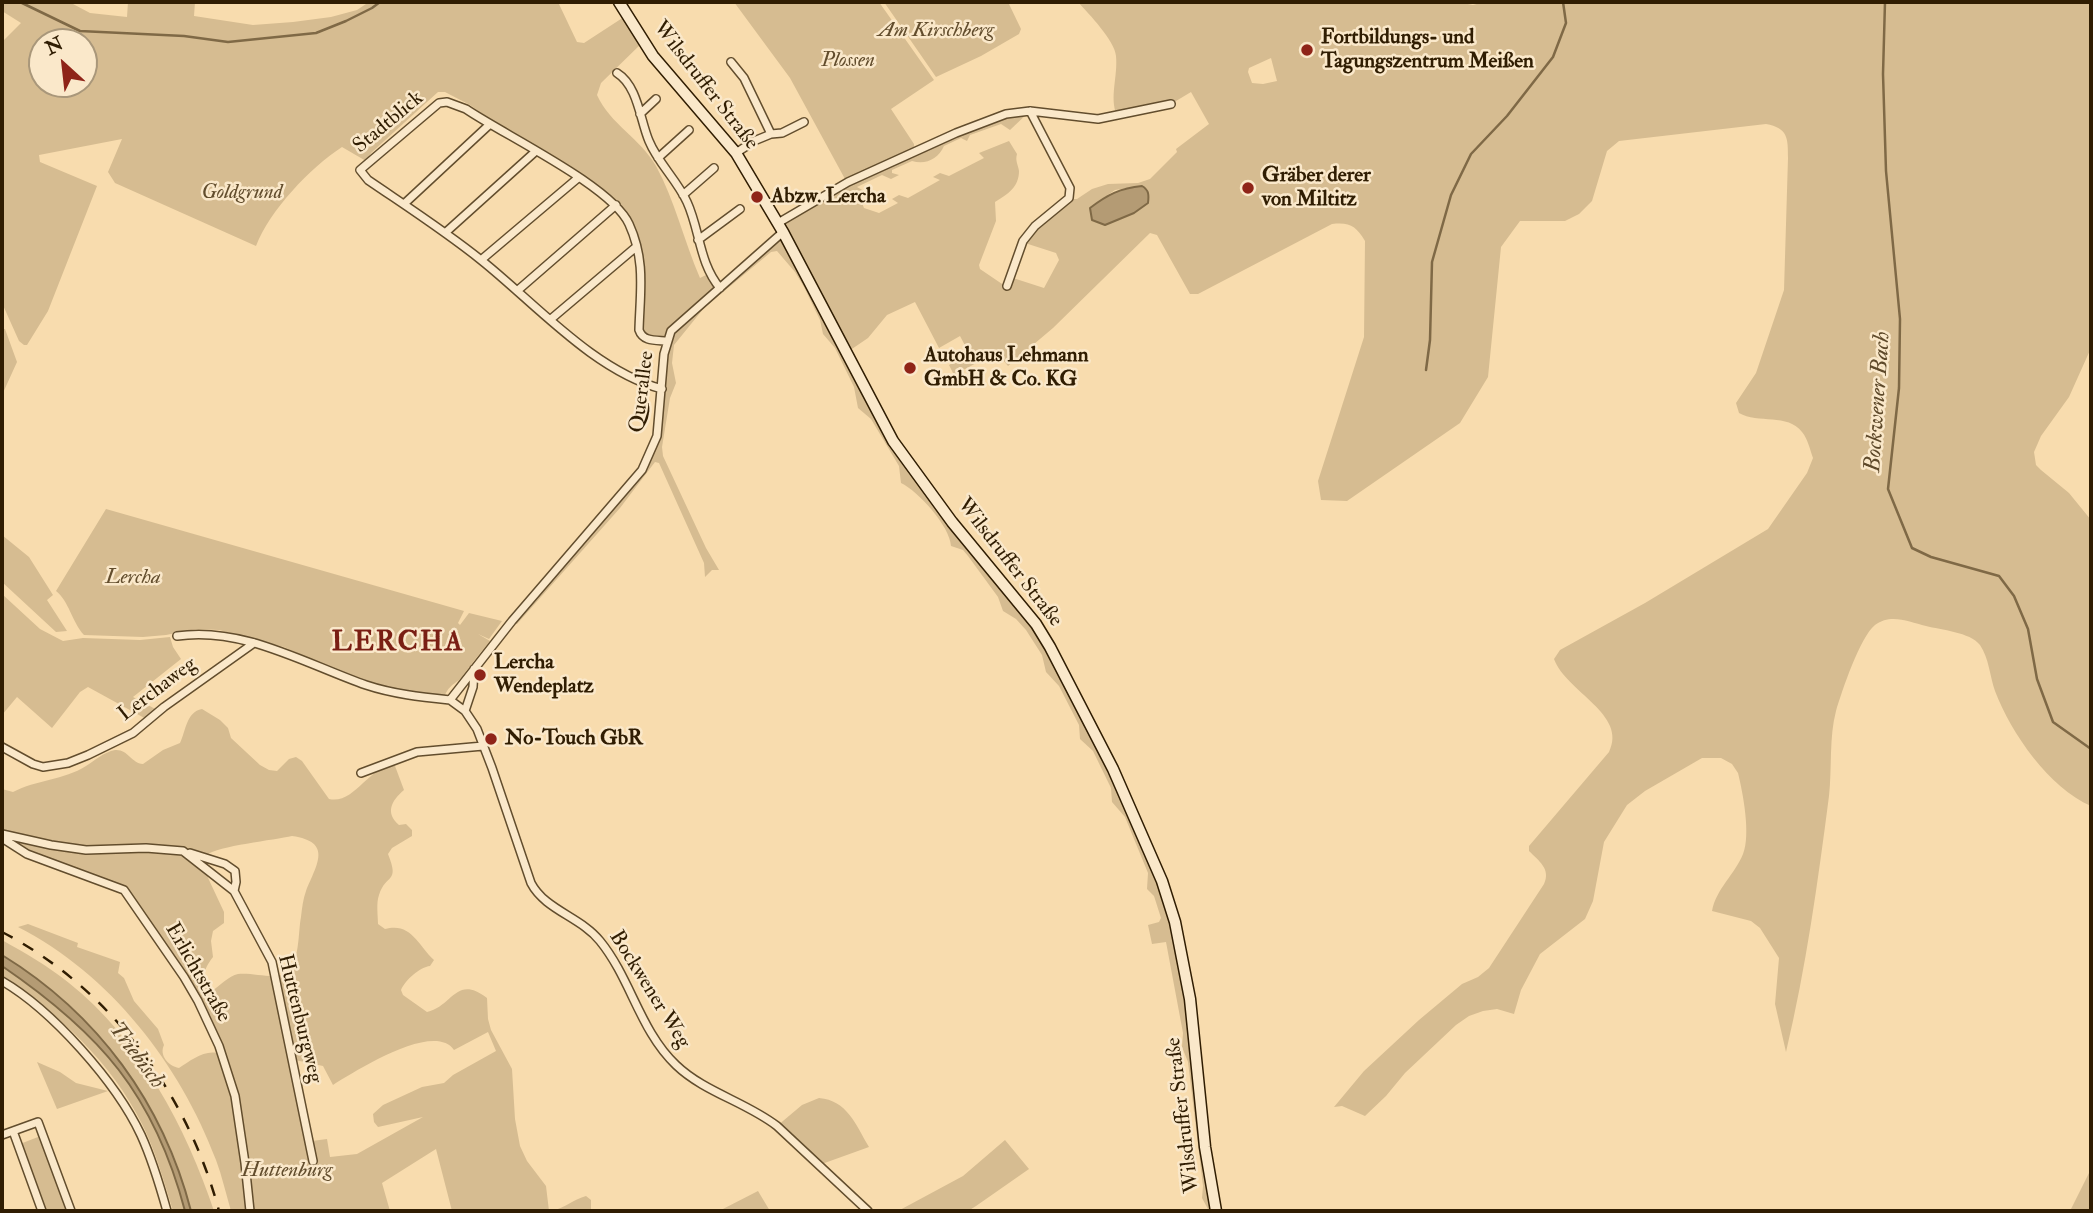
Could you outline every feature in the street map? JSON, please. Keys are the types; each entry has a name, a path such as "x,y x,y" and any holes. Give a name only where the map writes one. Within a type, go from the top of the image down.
{"main road":[{"name":"Wilsdruffer Straße","path":"619,2 653,56 736,153 781,228 893,441 934,499 1021,606 1050,647 1113,769 1163,881 1175,922 1190,999 1205,1147 1216,1211"}],"street":[{"path":"731,62 744,78 771,134"},
{"path":"617,73 624,77 648,140 683,195 710,273 720,288"},
{"path":"640,114 656,99"},
{"name":"Stadtblick","path":"662,389 642,384 604,363 481,260 368,180 360,170 439,103 456,104 536,151 616,205 628,222 636,247 643,287 639,330 641,336 667,341"},
{"name":"Querallee","path":"450,700 512,621 642,470 657,436 667,341 671,331 687,314 720,288 781,228 848,182 956,133 1011,113 1030,111 1098,119 1171,104"},
{"path":"1007,286 1024,242 1035,226 1069,198 1070,188 1030,111"},
{"path":"736,153 754,141 782,133 804,122"},
{"path":"404,204 489,125"},
{"path":"659,158 689,130"},
{"path":"444,233 536,151"},
{"path":"683,195 714,168"},
{"path":"481,260 578,178"},
{"path":"517,291 616,205"},
{"path":"698,240 740,209"},
{"path":"551,319 636,247"},
{"path":"177,636 207,633 254,643 369,686 409,696 450,700"},
{"name":"Lerchaweg","path":"2,747 43,767 68,763 88,755 133,733 175,698 254,643"},
{"name":"Querallee","path":"466,711 473,687 474,669"},
{"name":"Bockwener Weg","path":"450,700 466,711 484,746 537,895 598,938 621,973 656,1042 675,1065 770,1121 868,1211"},
{"path":"361,773 417,752 484,746"},
{"name":"Huttenburgweg","path":"2,836 86,850 146,848 183,851 225,864 235,872 234,891"},
{"name":"Erlichtstraße","path":"2,836 27,854 124,890 184,977 219,1046 235,1096 246,1164 250,1211"},
{"name":"Huttenburgweg","path":"183,851 234,891 272,962 313,1161"},
{"path":"2,981 64,1031 108,1082 141,1134 167,1211"},
{"path":"42,1211 5,1131 38,1122 71,1211"}],"green space":[{"name":"Goldgrund","path":"2,2 74,2 73,4 90,13 127,17 128,2 195,2 194,16 253,25 331,17 357,10 369,2 558,2 577,42 584,43 627,15 643,42 601,83 597,95 610,115 650,156 656,166 669,193 700,278 710,273 720,287 783,232 778,223 821,196 985,122 1030,111 1010,130 1001,124 970,135 967,141 961,138 944,146 931,160 912,161 892,170 892,173 899,175 891,179 882,175 857,187 864,191 860,198 864,208 879,213 898,203 892,199 899,195 908,198 940,180 933,177 940,173 949,176 984,158 979,153 1009,141 1017,154 1019,177 1012,190 995,202 996,221 979,265 980,269 1008,288 1013,278 1044,288 1059,260 1056,253 1025,243 1036,227 1069,199 1077,199 1092,189 1108,184 1138,183 1150,179 1177,152 1176,149 1209,124 1191,92 1171,104 1117,116 1114,102 1115,50 1101,28 1078,2 1457,2 1473,5 1484,2 2091,2 2091,348 2069,397 2041,436 2034,452 2036,465 2069,493 2091,520 2091,806 2075,798 2046,773 2021,741 1995,691 1980,645 1955,632 1894,619 1881,621 1869,631 1863,641 1836,711 1832,731 1829,796 1816,892 1800,989 1786,1052 1775,1004 1779,958 1760,928 1751,921 1712,911 1717,896 1743,854 1746,825 1738,773 1732,764 1721,758 1702,758 1645,791 1627,805 1604,842 1593,901 1585,919 1540,954 1521,990 1514,1014 1497,1009 1469,1016 1405,1073 1365,1116 1342,1106 1334,1107 1364,1071 1419,1020 1462,984 1478,977 1489,968 1544,884 1545,870 1529,851 1529,846 1609,752 1613,738 1603,715 1561,671 1554,659 1560,650 1645,603 1768,529 1807,473 1813,458 1807,441 1796,426 1739,413 1736,403 1756,373 1784,290 1788,145 1783,131 1766,124 1619,141 1607,151 1592,201 1579,214 1565,221 1520,221 1501,247 1488,377 1460,423 1347,501 1321,500 1318,481 1364,337 1365,241 1352,226 1332,224 1198,294 1190,294 1157,235 1150,233 1053,328 1008,366 995,353 954,375 949,365 969,353 960,336 939,348 915,302 887,315 868,338 846,353 893,441 1021,606 1113,769 1175,922 1216,1211 1209,1211 1202,1198 1203,1186 1188,1062 1182,1047 1183,1033 1166,942 1152,944 1148,925 1159,922 1161,918 1154,896 1147,889 1148,873 1125,817 1112,802 1111,788 1093,751 1080,739 1079,725 1059,686 1046,672 1042,655 1026,630 1016,619 1003,611 998,597 963,550 951,546 945,529 932,510 916,493 901,483 899,466 871,419 858,408 854,387 835,348 823,334 820,320 804,287 777,251 771,252 704,308 674,345 672,363 676,383 670,398 663,456 719,570 712,570 705,577 704,563 659,463 655,462 620,508 517,624 512,621 642,470 654,447 666,342 641,336 640,261 622,212 470,105 445,92 438,92 371,153 366,161 342,147 330,156 304,178 281,204 256,246 115,183 108,172 122,139 39,155 40,162 97,186 48,311 27,345 24,345 19,341 2,303 2,42 21,23 2,11","holes":["1271,58 1277,81 1252,83 1249,68","1142,186 1090,208 1115,190"]},
{"name":"Plossen","path":"734,2 879,2 934,80 891,109 914,148 845,179 790,78"},
{"name":"Am Kirschberg","path":"884,2 1008,2 1021,29 1019,34 981,56 936,77"},
{"path":"2,329 5,329 17,362 2,395"},
{"name":"Lercha","path":"106,509 464,611 458,623 460,625 469,613 502,621 489,639 478,634 490,641 445,695 436,697 411,694 355,679 284,647 219,630 196,629 143,637 84,635 56,591"},
{"path":"2,535 29,557 53,595 47,600 67,631 56,632 2,582"},
{"path":"2,594 40,629 63,641 83,638 140,640 170,637 181,659 133,697 159,711 148,720 88,687 80,692 52,728 17,697 2,715"},
{"name":"Huttenburg","path":"202,709 220,720 228,728 231,738 269,770 277,771 289,759 296,757 302,761 329,799 347,796 377,771 395,766 404,790 393,803 391,812 399,825 406,824 412,830 412,836 392,848 388,854 393,870 391,878 379,895 378,924 385,929 394,928 408,932 434,960 430,966 413,975 401,990 403,995 427,1012 436,1009 461,990 477,991 487,998 491,1030 512,1069 515,1119 520,1146 527,1161 546,1186 549,1211 452,1211 436,1149 382,1183 390,1211 231,1211 218,1166 201,1124 162,1056 112,996 83,970 18,927 28,924 78,943 77,947 120,962 118,973 124,978 134,1001 158,1029 164,1045 164,1056 171,1065 179,1068 204,1054 221,1054 201,1007 124,890 27,854 2,838 2,789 13,792 69,774 115,750 143,764 163,750 180,743 190,718","holes":["292,836 313,843 319,856 304,897 298,947 291,969 282,975 238,974 211,992 205,978 205,970 213,957 213,931 224,923 224,912 202,865 204,858 222,849","488,1032 496,1051 444,1083 422,1087 383,1105 373,1114 378,1127 423,1117 357,1154 330,1157 327,1139 312,1141 295,1060 323,1066 333,1085 395,1051 430,1041 444,1043 454,1050"]},
{"path":"2,940 45,965 69,983 94,1005 139,1058 175,1117 214,1211 191,1211 171,1149 137,1085 77,1013 28,972 2,955"},
{"path":"2,966 74,1022 96,1043 134,1090 163,1144 185,1211 173,1211 147,1135 115,1080 63,1023 2,976"},
{"path":"37,1062 76,1083 108,1091 57,1109"},
{"path":"819,1098 837,1103 844,1109 869,1147 819,1165 777,1126 802,1105"},
{"path":"35,1127 66,1211 44,1211 20,1144 38,1137"},
{"path":"1005,1140 1029,1169 976,1206 968,1211 898,1211 963,1176"},
{"path":"2091,1169 2091,1211 2070,1211"},
{"path":"758,1191 770,1211 719,1211"},
{"path":"586,1196 591,1200 591,1211 552,1211 577,1199"}],"shaded area":[{"path":"1142,186 1148,193 1148,203 1134,213 1105,225 1092,220 1090,208 1096,203 1120,190"},
{"path":"2,955 68,1005 97,1033 122,1065 163,1134 179,1171 191,1211 185,1211 157,1133 119,1070 68,1016 2,966"}],"waterway":[{"path":"20,2 80,31 184,36 228,42 316,33 346,21 380,2"},
{"path":"1426,370 1430,340 1432,262 1451,195 1471,154 1507,116 1553,57 1566,23 1563,2"},
{"name":"Bockwener Bach","path":"1885,2 1883,74 1886,171 1900,319 1899,388 1888,489 1912,548 1931,557 1999,576 2014,596 2028,629 2037,679 2053,722 2091,749"}],"railway":[{"path":"2,932 41,955 77,983 110,1014 139,1049 165,1086 187,1126 219,1211"}],"place":[{"name":"Fortbildungs- und Tagungszentrum Meißen","path":"1307,50"},
{"name":"Gräber derer von Miltitz","path":"1248,188"},
{"name":"Abzw. Lercha","path":"757,197"},
{"name":"Autohaus Lehmann GmbH & Co. KG","path":"910,368"},
{"name":"Lercha Wendeplatz","path":"480,675"},
{"name":"No-Touch GbR","path":"491,739"}],"district":[{"name":"LERCHA","path":"398,644"}],"water label":[{"name":"Triebisch","path":"136,1056"}]}
